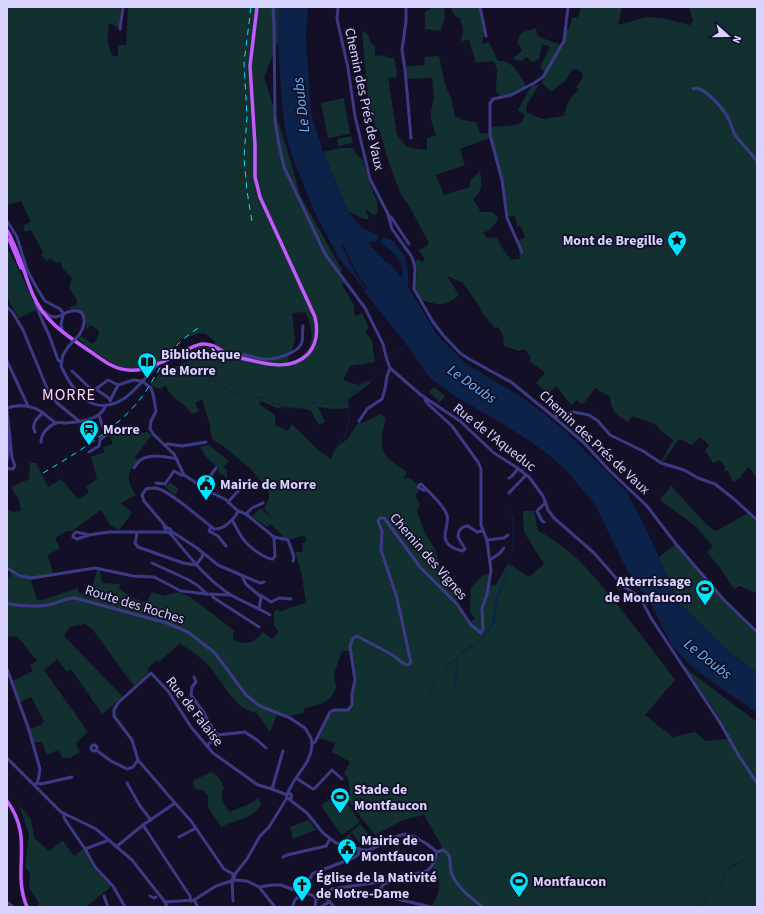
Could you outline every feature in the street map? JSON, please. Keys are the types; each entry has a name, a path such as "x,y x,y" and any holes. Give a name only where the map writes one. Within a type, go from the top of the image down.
{"main road":[{"path":"7,235 38,305 53,324 63,333 106,362 120,368 139,370 145,369 202,344 211,345 235,357 268,364 293,364 303,359 310,352 313,346 316,332 314,317 260,197 255,177 256,145 250,66 257,7"},
{"path":"7,230 33,295"},
{"path":"7,801 14,812 21,830 23,842 21,890 26,907"}],"street":[{"path":"120,29 123,7"},
{"path":"272,7 274,26 274,120 284,167 325,254 365,308 383,344 390,368 386,376 385,389 382,399 367,409 359,421"},
{"name":"Chemin des Prés de Vaux","path":"338,7 338,19 348,68 356,123 370,179 388,216 392,228 415,263 414,289 437,328 460,353 511,382 584,443 610,471 647,506 676,544 724,600 757,632"},
{"path":"406,7 406,21 402,50 406,69 411,138"},
{"path":"480,7 486,36"},
{"path":"522,252 507,218 502,180 490,135 490,103 493,99 511,94 543,77 564,41 568,7"},
{"path":"693,89 697,88 704,90 720,107 726,114 731,128 757,161"},
{"name":"Chemin des Prés de Vaux","path":"388,216 409,244"},
{"path":"7,221 17,237 27,270 45,301 64,314"},
{"path":"33,295 55,354 61,362"},
{"path":"38,305 49,316 58,317 68,312 75,311 84,319 84,328 63,355 61,362 61,366 71,385 80,397 91,402 107,405 125,398 158,364"},
{"path":"7,307 13,313 23,330 49,393 57,403 79,421"},
{"path":"63,333 61,325 64,314"},
{"path":"235,357 241,355 264,359 275,358 292,353 301,345 302,326"},
{"path":"7,361 28,406"},
{"name":"Rue de l'Aqueduc","path":"390,368 421,395 460,421 494,453 526,475 534,483 546,502 548,510 554,518 594,553 623,586 640,597 757,783"},
{"path":"72,371 91,389 96,389 110,399"},
{"path":"96,389 108,380 118,385"},
{"path":"41,442 43,433 56,423 79,421 99,415 107,405 118,385 133,380 142,381 151,388 156,411 151,421 150,428 154,435 177,458 184,475"},
{"name":"Chemin des Vignes","path":"312,744 315,742 330,712 334,710 348,710 352,706 352,694 355,680 350,646 353,638 357,636 359,637 396,657 406,665 411,663 397,598 381,550 382,530 378,521 379,519 382,518 388,523 420,567 457,604 471,626 481,633 483,629 482,608 491,575 487,540 481,526 482,473 480,466 452,426 428,405 425,400 426,398"},
{"path":"7,461 10,446 7,409 18,405 28,406 43,413 56,423"},
{"path":"554,417 574,412 589,415 598,421 610,435 643,451 665,465 684,470 698,478 712,483 734,499 757,520"},
{"path":"34,432 35,422 43,413"},
{"path":"89,452 99,446 100,440 107,434 99,415"},
{"path":"7,424 12,458 15,466 10,470 7,468"},
{"path":"165,445 182,446 206,442"},
{"path":"134,468 137,462 146,457 160,456 177,458"},
{"path":"203,486 216,468"},
{"path":"509,478 518,469"},
{"path":"156,483 165,484 174,471 184,475 228,502 238,511 246,514 274,537 288,540 294,557 293,560"},
{"path":"509,493 526,475"},
{"path":"228,502 243,486"},
{"path":"238,511 232,520 217,530 165,492 156,488 146,489 142,495 144,501 196,565 231,595 270,615"},
{"path":"427,490 434,495 446,514 448,520 445,537 450,546 461,551 465,549 458,538 459,531 462,528 468,526 477,532 482,531"},
{"path":"544,522 542,521 538,511 546,502"},
{"path":"246,514 252,508 263,503"},
{"path":"232,520 243,539 251,547 269,559 273,559 276,556 274,537"},
{"path":"211,527 209,530 210,532 218,536 226,546"},
{"path":"89,535 109,532 137,533 168,531 203,553 218,565 242,576 264,582"},
{"path":"137,533 135,543 138,547 183,563 196,565"},
{"path":"487,540 504,538 508,535"},
{"path":"490,560 500,554 504,548"},
{"path":"196,565 203,553"},
{"path":"152,563 188,579 259,627"},
{"path":"7,568 22,577 32,578 95,568 133,576 154,577 181,591 231,595"},
{"path":"242,576 249,587 271,602 279,598 291,599"},
{"path":"221,595 224,593 224,589"},
{"path":"259,609 261,599 260,595"},
{"name":"Route des Roches","path":"7,603 15,605 44,606 67,598 75,598 178,626 193,635 214,653 246,695 260,706 290,718 305,728 311,738 312,744"},
{"path":"7,669 29,730 40,769 36,784"},
{"name":"Rue de Falaise","path":"138,760 132,740 114,716 114,710 118,703 151,672 168,691 191,727 213,753 258,785 289,796 330,839"},
{"path":"194,677 196,682 192,687 191,695 218,735"},
{"path":"207,746 218,735 244,732 266,748"},
{"path":"233,880 235,874 248,859 260,836 269,827 289,796 292,784 308,762 312,744"},
{"path":"96,750 111,761 127,769 131,769 138,760 196,828 224,869 233,874 233,901"},
{"path":"272,789 283,751"},
{"path":"7,758 36,784 64,813 96,829 132,860 165,902 167,907"},
{"path":"296,778 312,789 315,788 332,770 342,779"},
{"path":"36,784 72,777"},
{"path":"127,783 140,806 151,820"},
{"path":"116,846 174,803"},
{"path":"64,813 64,818 95,867 113,886 125,907"},
{"path":"143,825 198,907"},
{"path":"179,837 196,828"},
{"path":"284,857 326,846 330,839 336,843 369,850 383,844 395,836 405,834 415,837 437,852"},
{"path":"85,849 109,840"},
{"path":"306,893 312,874 353,858 358,855 360,849"},
{"path":"437,852 443,850 446,851 450,859 451,873 456,882 466,894 483,907"},
{"path":"316,899 332,889 379,883 427,871 433,863 437,852"},
{"path":"402,877 401,879 382,886 380,892 382,895 388,898 431,907"},
{"path":"165,902 192,900 216,886 233,880 247,881 259,887 275,907"},
{"path":"259,887 276,885 306,893 316,899"},
{"path":"292,907 302,893"},
{"path":"324,895 334,907"},
{"path":"104,896 108,907"},
{"path":"150,896 154,898 156,897"},
{"path":"315,907 316,899"},
{"path":"7,902 13,907"},
{"path":"170,902 172,907"},
{"path":"270,907 271,902"},
{"path":"321,907 329,902"}],"green space":[{"path":"7,7 121,7 119,28 109,23 108,32 110,51 112,55 118,57 118,45 126,45 128,7 278,7 278,42 264,77 300,195 342,270 339,276 344,282 342,285 354,305 354,314 356,316 362,313 369,328 365,331 372,341 375,362 350,366 343,380 358,385 369,380 370,383 348,400 349,408 333,409 318,407 325,422 319,425 311,411 303,408 276,408 261,401 259,404 275,415 275,425 288,431 292,424 318,450 331,459 336,448 347,439 360,421 362,423 381,414 386,418 382,437 384,452 388,458 407,472 403,479 409,478 415,482 419,491 415,495 420,504 417,511 424,531 435,549 442,573 469,622 475,619 470,611 471,587 483,575 490,574 490,586 496,585 508,563 529,577 544,564 524,532 523,511 534,511 538,531 562,546 583,564 633,625 675,680 645,715 673,737 695,732 706,741 727,739 719,717 685,668 686,667 693,674 757,722 757,907 431,907 437,897 439,887 438,877 433,868 442,847 424,815 403,820 375,835 348,799 350,795 348,777 344,774 350,762 332,752 335,743 319,738 327,719 333,711 351,710 353,706 353,694 356,678 351,651 344,651 341,653 334,674 336,688 330,699 321,704 305,708 303,713 290,716 278,712 270,732 257,713 241,706 205,662 180,643 159,662 156,660 147,669 149,672 134,686 93,630 85,624 70,627 64,636 123,697 102,714 71,669 67,672 57,659 44,670 88,732 76,743 80,752 70,758 63,758 58,750 47,755 42,742 34,742 30,729 42,724 44,721 31,697 20,702 13,681 33,671 30,665 37,661 17,636 7,637 7,577 10,577 11,570 7,566 7,509 13,512 21,511 19,500 11,487 29,479 30,463 36,463 48,487 61,479 78,499 89,493 86,487 97,479 91,457 105,452 103,447 113,444 109,435 130,424 142,433 147,432 152,435 135,457 138,461 129,473 130,485 136,495 121,503 132,513 119,530 110,525 101,510 72,531 67,531 55,538 60,548 48,555 53,574 31,580 37,600 42,600 78,588 79,593 90,595 97,570 100,570 102,583 120,584 119,589 133,598 146,602 152,592 164,596 177,592 189,596 235,631 233,634 233,640 243,643 250,642 256,639 263,632 272,639 279,632 274,625 274,611 278,609 280,612 306,603 301,571 295,552 303,552 302,543 306,542 305,535 292,539 282,537 282,535 270,524 267,527 252,516 261,508 273,520 264,509 269,498 268,490 251,469 222,445 214,441 211,435 210,426 202,399 195,403 199,412 192,414 171,395 165,385 161,389 151,386 165,365 168,368 178,366 189,361 195,348 202,346 213,347 215,342 202,333 185,337 177,343 163,359 140,368 120,367 101,356 78,339 81,336 93,344 97,339 99,331 91,325 86,330 84,315 79,311 71,309 70,307 77,305 77,300 69,288 72,278 62,268 61,262 56,263 50,258 47,261 41,255 43,252 31,230 25,232 23,225 31,222 21,201 7,205","holes":["305,312 309,320 312,335 308,349 298,359 289,363 288,353 292,351 295,339 292,313"]},
{"path":"433,7 444,7 445,17 441,31 425,29 425,12"},
{"path":"450,7 480,7 485,32 482,44 489,42 498,61 507,62 515,68 526,86 508,95 500,96 496,92 497,68 493,61 476,63 469,40 461,41 463,29 460,18 455,16"},
{"path":"581,7 622,7 618,25 646,17 662,18 690,25 693,21 689,7 757,7 757,479 749,467 741,475 741,477 733,482 728,471 724,471 725,467 720,460 713,463 705,451 709,445 700,437 692,445 679,439 662,463 661,462 673,440 662,432 657,425 632,416 628,422 613,410 610,397 595,388 582,405 577,400 571,405 556,386 548,394 536,383 545,373 529,361 531,358 525,349 519,351 504,346 503,335 498,327 495,328 481,312 480,307 463,283 447,276 459,295 444,304 431,303 419,299 415,289 417,270 415,261 419,259 421,262 425,260 419,250 427,246 429,243 408,204 401,195 389,163 379,129 376,129 368,97 362,31 367,33 372,45 375,45 375,56 385,55 385,57 394,58 397,74 396,78 388,77 397,135 407,147 427,150 427,138 436,135 431,120 431,111 434,98 432,78 407,79 407,66 425,65 424,57 439,56 445,84 451,98 455,116 463,120 476,122 480,133 491,134 491,127 516,125 522,122 525,115 518,110 532,85 539,85 527,104 526,112 542,119 564,116 571,98 579,90 576,87 583,78 582,73 574,68 565,81 551,92 542,83 546,74 540,67 550,47 542,44 539,59 532,62 526,57 522,61 513,58 522,51 517,42 521,33 535,28 539,37 564,46 566,31 569,29 572,18 578,17","holes":["491,137 503,182 508,217 515,216 517,226 521,226 525,238 518,240 520,259 511,260 501,246 497,237 487,238 483,233 491,229 499,218 492,212 481,212 473,199 480,190 480,171 470,181 470,187 444,195 436,175 465,165 460,149"]},
{"path":"344,98 350,134 328,138 321,103"},
{"path":"351,136 353,143 338,146 337,139"},
{"path":"339,148 353,148 363,161 377,202 378,212 374,216 365,208 369,219 363,219 348,211 323,152"},
{"path":"8,250 32,298 36,310 19,318 7,296"},
{"path":"434,387 445,396 440,402 429,392"},
{"path":"209,445 229,461 223,467 227,470 227,478 218,472 219,469 208,459 200,447"},
{"path":"170,482 179,490 175,495 165,487"},
{"path":"671,486 707,525 716,531 748,513 757,523 757,591 755,593 740,586 734,589 707,552 713,546 694,525 660,500"},
{"name":"Atterrissage de Monfaucon","path":"676,544 731,608 757,632 757,672 728,651 679,603 658,558"},
{"path":"211,772 218,776 222,783 224,788 222,798 230,812 259,798 261,804 258,809 249,816 221,827 209,809 208,796 203,790 196,789 193,786 193,781"},
{"name":"Stade de Montfaucon","path":"339,792 360,822 342,835 321,806"},
{"path":"19,805 31,819 34,838 49,851 63,841 74,856 83,849 93,868 112,886 86,907 37,907 39,903 29,888 30,873 25,867 29,834"},
{"path":"309,820 316,830 293,839 290,827"},
{"path":"360,824 372,838 362,846 351,832"},
{"path":"349,834 355,843 341,841"}],"water":[{"name":"Le Doubs","path":"278,7 308,7 306,39 311,113 323,152 348,211 363,229 379,235 376,242 370,241 369,244 401,277 402,267 400,262 393,253 380,243 382,238 393,241 405,257 408,272 408,287 438,336 466,364 523,398 542,412 566,432 627,492 648,533 679,603 728,651 757,672 757,713 701,674 672,646 647,596 636,585 625,566 595,505 568,472 549,455 531,442 456,397 430,378 404,341 364,292 364,288 339,258 314,211 292,156 286,134 282,105 278,42","holes":["341,244 344,246 357,273 367,288 366,289 355,273"]},
{"path":"510,506 514,520 513,546 508,570 498,600 495,623 481,641 464,652 457,659 458,663 455,690 453,693 457,664 456,659 449,665 443,675 437,679 443,674 449,663 459,656 462,651 479,641 492,625 496,600 507,571 512,549 513,521"},
{"path":"436,680 431,694 425,702 430,694"},
{"path":"757,853 748,857 729,870 724,878 724,882 717,891 708,896 717,890 729,868 720,867 735,865 747,857"}],"waterway":[{"path":"7,263 13,274 27,290"},
{"path":"389,355 404,347"},
{"path":"179,366 183,364 190,366 233,393 243,391 252,398 265,397 275,405 277,404 282,406 286,410 287,407 301,409 312,403 325,404 332,401 338,402 346,400 359,386 372,380 380,371"},
{"path":"332,456 344,438 347,429 349,419 346,400"}],"railway":[{"path":"251,7 244,63 247,117 244,157 252,222"},
{"path":"43,473 93,442 127,414 142,397 166,358 174,348 201,326"}],"place":[{"name":"Mont de Bregille","path":"677,257"},
{"name":"Bibliothèque de Morre","path":"147,379"},
{"name":"Morre","path":"89,446"},
{"name":"Mairie de Morre","path":"206,501"},
{"name":"Atterrissage de Monfaucon","path":"705,606"},
{"name":"Stade de Montfaucon","path":"340,814"},
{"name":"Mairie de Montfaucon","path":"347,865"},
{"name":"Montfaucon","path":"519,898"},
{"name":"Église de la Nativité de Notre-Dame","path":"302,902"}],"district":[{"name":"MORRE","path":"69,394"}]}
